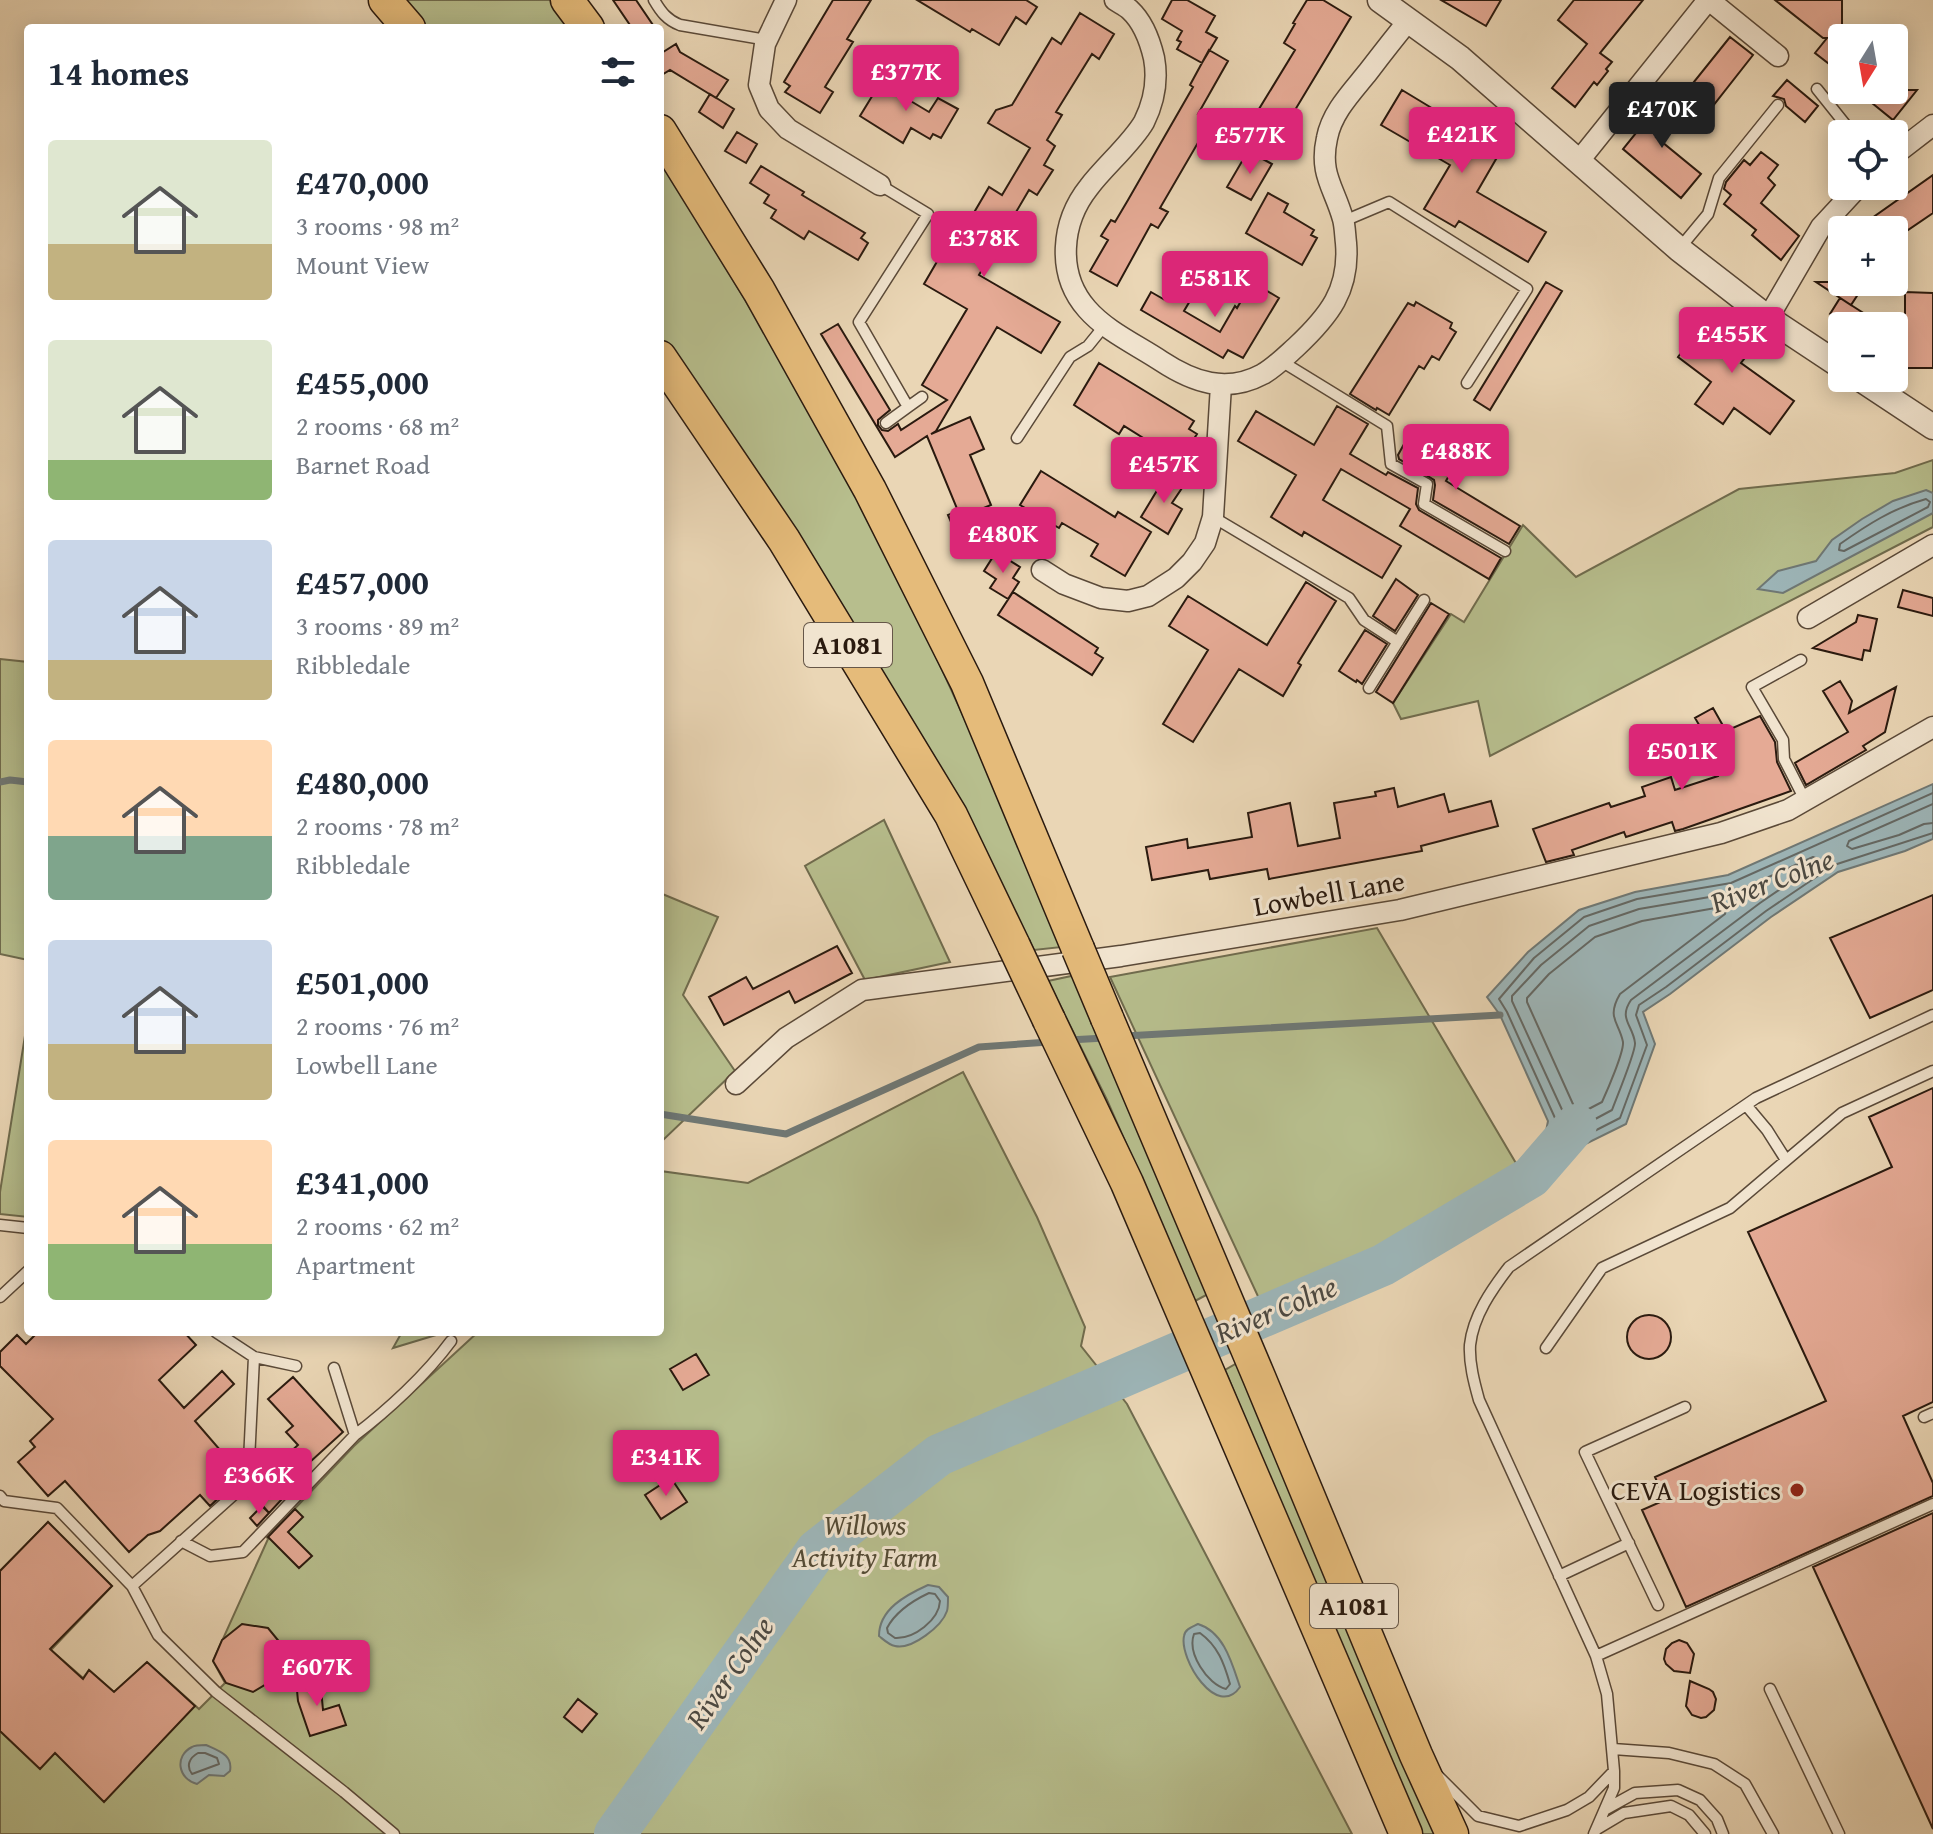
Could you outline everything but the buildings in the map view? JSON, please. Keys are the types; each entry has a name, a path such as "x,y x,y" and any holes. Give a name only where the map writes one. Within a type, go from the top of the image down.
{"main road":[{"path":"385,0 406,24"},
{"path":"567,0 585,24"},
{"name":"A1081","path":"664,137 759,291 870,490 967,683 1416,1755 1452,1834"},
{"name":"A1081","path":"664,363 784,540 951,815 1127,1183 1406,1834"}],"street":[{"path":"786,0 767,40 759,85 769,109 788,129 880,185"},
{"path":"1380,0 1460,58 1679,249 1768,318 1828,358"},
{"path":"1578,162 1708,0 1778,56"},
{"path":"1127,3 1145,30 1152,48 1156,84 1152,105 1142,125 1086,189 1069,223 1065,250 1067,272 1075,293 1087,310 1105,325 1178,372 1197,381 1221,385 1263,374 1281,361 1327,314 1343,284 1348,262 1344,221 1325,172 1327,135 1335,113 1409,20"},
{"path":"1908,144 1933,125"},
{"path":"1768,318 1821,227 1846,200"},
{"path":"1042,570 1064,584 1101,598 1128,601 1148,596 1176,578 1192,562 1205,543 1213,517 1221,385"},
{"path":"1880,392 1933,427"},
{"path":"1808,618 1933,545"},
{"name":"Lowbell Lane","path":"736,1084 786,1038 862,990 1121,956 1400,910 1721,833 1788,810 1933,727"}],"lane":[{"path":"654,0 663,14 680,25 767,40"},
{"path":"1817,89 1842,120"},
{"path":"1679,249 1708,214 1719,178 1778,105"},
{"path":"880,185 928,214 859,322 908,407"},
{"path":"1344,221 1389,202 1527,289 1467,383"},
{"path":"1017,438 1070,357 1088,346 1105,325"},
{"path":"1281,361 1387,426 1391,464 1427,484 1424,504 1505,551"},
{"path":"886,423 922,397"},
{"path":"1213,517 1349,598 1364,620 1398,642"},
{"path":"1369,688 1424,600"},
{"path":"1801,660 1752,687 1783,740 1784,759 1805,800"},
{"path":"1596,1832 1614,1788 1607,1694 1596,1656 1479,1400 1472,1374 1470,1344 1478,1316 1491,1290 1509,1267 1756,1098 1933,1015"},
{"path":"1546,1348 1602,1268 1730,1208 1842,1113 1933,1071"},
{"path":"1746,1105 1786,1160"},
{"path":"0,1225 24,1228"},
{"path":"1,1294 24,1274"},
{"path":"222,1336 254,1357 296,1366"},
{"path":"181,1541 210,1556 243,1552 355,1435 378,1418 441,1355 451,1341"},
{"path":"132,1586 248,1482 254,1357"},
{"path":"334,1368 355,1435"},
{"path":"1658,1605 1585,1452 1685,1407"},
{"path":"0,1496 4,1501 57,1508 132,1586 158,1635 216,1692 394,1834"},
{"path":"1596,1656 1933,1504"},
{"path":"1559,1576 1629,1543"},
{"path":"1770,1689 1839,1834"},
{"path":"1613,1749 1669,1753 1714,1764 1745,1784 1773,1834"},
{"path":"1416,1755 1478,1816 1519,1826 1567,1810 1589,1797 1614,1771"},
{"path":"1605,1809 1635,1793 1678,1790 1700,1800 1717,1819 1723,1834"},
{"path":"1596,1832 1624,1813 1671,1806 1689,1815 1705,1834"}],"green space":[{"path":"402,0 550,0 566,24 423,24"},
{"path":"664,166 753,313 851,486 932,648 1011,820 1062,947 1034,950 974,836 717,420 664,344"},
{"path":"1933,460 1933,527 1490,756 1478,701 1401,719 1393,703 1451,614 1464,622 1523,525 1576,577 1739,489 1895,473"},
{"path":"0,659 24,662 24,959 0,954"},
{"path":"884,820 950,962 865,980 805,866"},
{"path":"664,895 718,917 683,995 735,1071 664,1139"},
{"path":"1377,928 1520,1170 1429,1233 1262,1305 1110,977"},
{"path":"1076,975 1210,1293 1195,1301 1107,1100 1048,981"},
{"path":"24,1042 24,1217 0,1214 0,1192"},
{"name":"Willows Activity Farm","path":"963,1072 1037,1217 1085,1327 1081,1346 1127,1404 1352,1834 0,1834 0,1571 48,1522 112,1586 51,1650 83,1678 89,1670 114,1692 147,1662 199,1709 225,1683 213,1661 268,1539 266,1536 354,1446 474,1336 664,1336 664,1172 748,1183"},
{"path":"400,1336 433,1336 393,1348"},
{"path":"1239,1362 1437,1834 1417,1834 1225,1370"}],"water":[{"path":"1926,490 1933,493 1933,513 1783,593 1758,589 1778,571 1816,561 1832,540 1862,519 1893,501"},
{"path":"1933,784 1933,839 1838,872 1771,917 1643,1012 1655,1044 1626,1124 1539,1167 1548,1121 1500,1015 1487,997 1528,952 1579,910 1635,892 1728,875"},
{"path":"928,1585 939,1587 948,1597 947,1611 939,1623 918,1641 902,1646 891,1645 879,1636 884,1618 895,1604"},
{"path":"1198,1624 1221,1641 1230,1659 1240,1687 1231,1695 1221,1696 1211,1691 1193,1671 1184,1646 1185,1634"},
{"path":"206,1745 227,1757 230,1771 224,1776 209,1775 197,1784 182,1772 181,1761 192,1747"}],"waterway":[{"path":"0,782 24,782"},
{"path":"1125,1036 1500,1015"},
{"path":"1069,1040 1105,1038"},
{"path":"664,1115 786,1134 979,1047 1049,1042"},
{"name":"River Colne","path":"615,1834 817,1550 939,1455 1383,1265 1531,1177 1576,1125"}],"place":[{"name":"CEVA Logistics","path":"1797,1490"}]}
